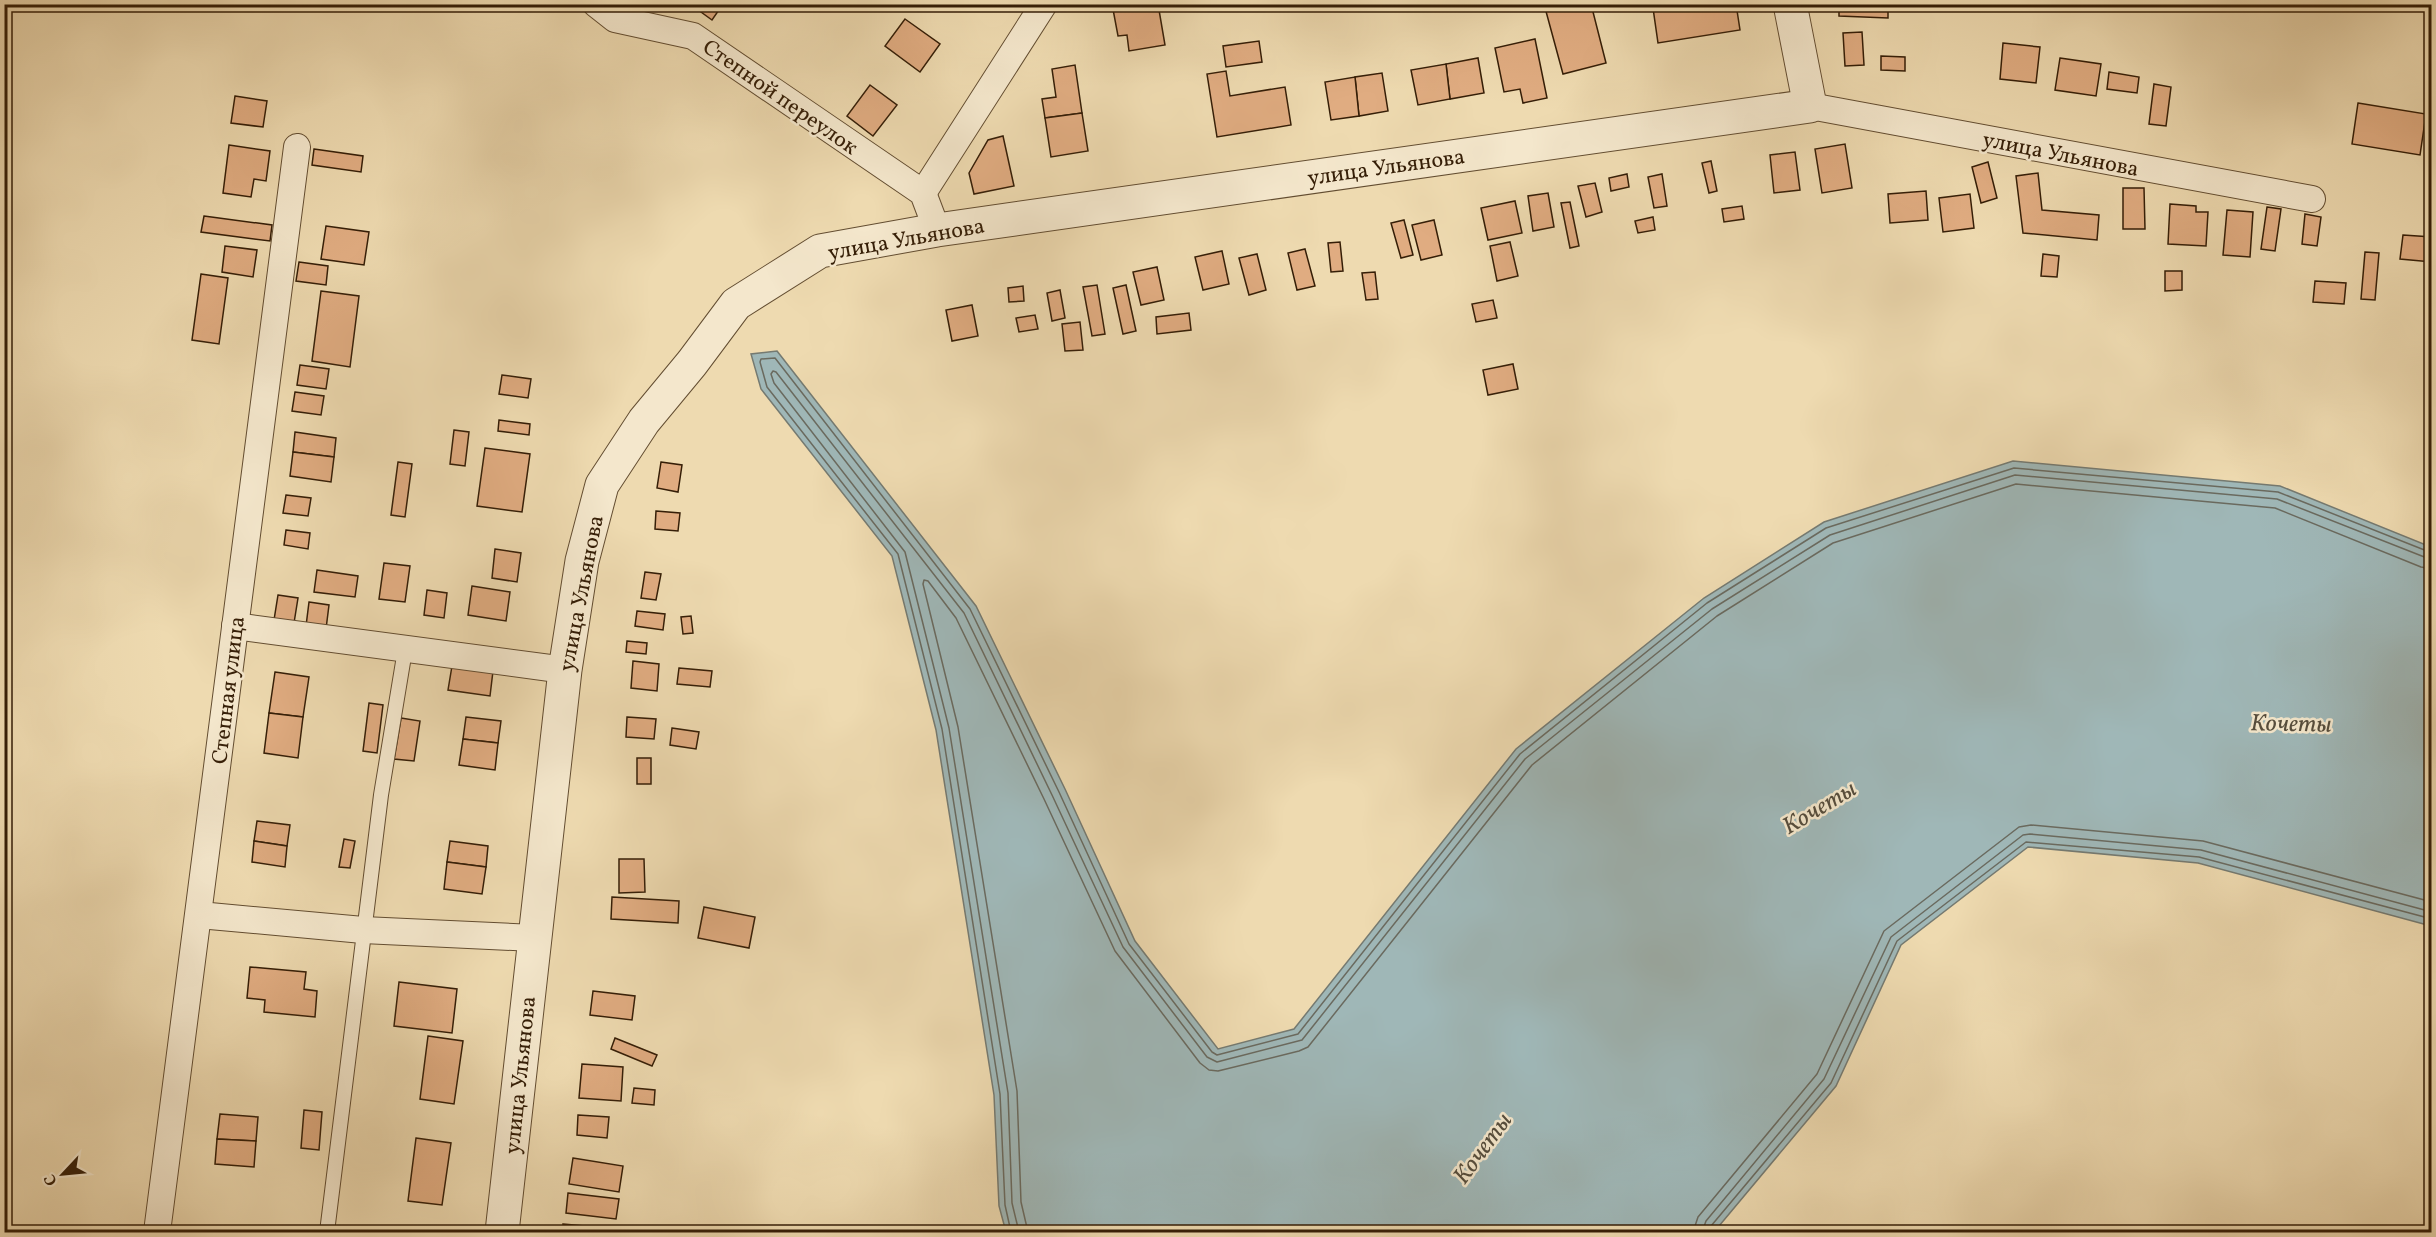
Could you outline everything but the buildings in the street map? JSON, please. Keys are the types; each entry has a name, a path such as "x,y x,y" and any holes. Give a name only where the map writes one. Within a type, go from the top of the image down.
{"street":[{"name":"Степной переулок","path":"596,4 615,19 693,36 923,193"},
{"path":"937,230 923,193 1044,4"},
{"path":"1790,4 1810,106"},
{"name":"улица Ульянова","path":"502,1233 565,670 582,561 602,485 644,421 692,363 736,304 820,251 937,230 1810,106 2312,199"},
{"name":"Степная улица","path":"157,1233 297,147"},
{"path":"235,626 565,670"},
{"path":"199,915 363,930 534,938"}],"lane":[{"path":"327,1233 381,795 405,650"}],"water":[{"name":"Кочеты","path":"777,351 976,606 1065,789 1135,941 1218,1049 1294,1029 1516,749 1704,598 1824,522 2013,461 2280,486 2431,547 2431,926 2198,863 2028,847 1901,945 1836,1086 1714,1232 1006,1232 999,1206 994,1095 936,730 892,556 761,389 751,354"}]}
